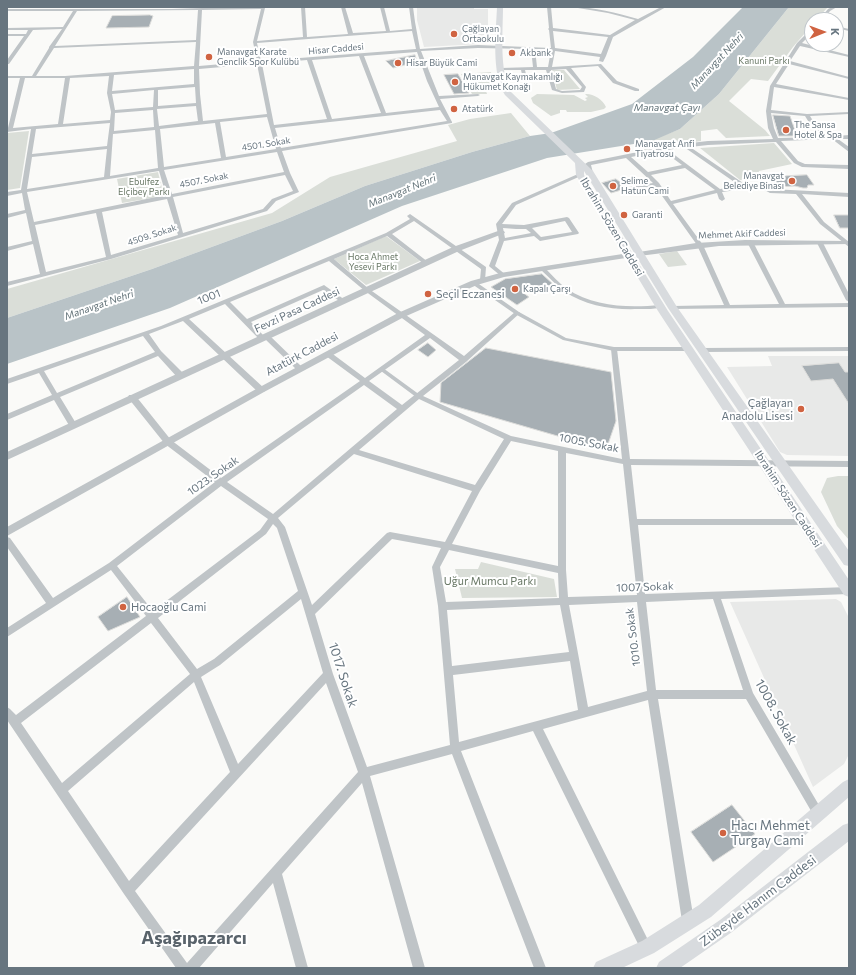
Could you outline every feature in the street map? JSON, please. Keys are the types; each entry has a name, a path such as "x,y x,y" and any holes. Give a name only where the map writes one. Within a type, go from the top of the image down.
{"main road":[{"path":"493,7 498,86 504,93 535,119"},
{"path":"500,7 496,46 503,85 508,93 577,161"},
{"name":"Ibrahim Sözen Caddesi","path":"577,161 590,174 634,254 660,306 849,591"},
{"name":"Ibrahim Sözen Caddesi","path":"577,161 580,175 849,561"},
{"name":"Zübeyde Hanım Caddesi","path":"602,968 646,948 705,911 818,812 835,800 849,787"},
{"name":"Zübeyde Hanım Caddesi","path":"665,968 726,926 849,831"}],"street":[{"path":"263,7 255,42 268,115 287,173"},
{"path":"7,10 272,7"},
{"path":"303,7 306,38"},
{"path":"343,7 352,35"},
{"path":"382,7 388,32"},
{"name":"4501. Sokak","path":"7,194 450,122 441,108 428,76 414,30 411,7"},
{"path":"549,7 553,49 549,68 554,90 562,92 582,91 584,87 568,68"},
{"path":"574,7 603,11 639,20"},
{"path":"603,11 607,7"},
{"path":"599,65 611,36 622,28 664,7"},
{"path":"200,9 196,85 197,104 201,123"},
{"path":"33,77 63,28 76,10"},
{"path":"7,29 63,28"},
{"path":"7,62 31,29"},
{"path":"550,29 611,36"},
{"path":"255,42 414,30"},
{"path":"7,35 26,35"},
{"path":"804,39 773,85 768,111 771,128 776,139 796,162 804,166 849,167"},
{"path":"51,47 198,41"},
{"path":"799,44 849,56"},
{"name":"Hisar Caddesi","path":"7,77 68,77 420,50 496,46 553,49 604,56"},
{"path":"533,48 535,68"},
{"path":"361,55 384,115"},
{"path":"309,59 330,121"},
{"path":"787,62 849,78"},
{"path":"501,69 568,68 599,65"},
{"path":"599,65 615,82 637,90"},
{"path":"523,68 528,91"},
{"path":"107,177 113,112 109,93 112,74"},
{"path":"23,77 9,130 111,121"},
{"path":"60,125 68,77"},
{"path":"109,93 196,85"},
{"path":"773,85 849,99"},
{"path":"156,89 155,108 161,168 181,235"},
{"path":"437,98 478,95"},
{"path":"113,112 197,104"},
{"path":"272,128 441,108"},
{"path":"768,111 807,115 849,113"},
{"path":"111,133 268,115"},
{"path":"807,115 821,138"},
{"path":"217,122 224,158"},
{"path":"34,128 24,191 27,211 43,274"},
{"path":"832,137 849,150"},
{"path":"590,174 588,164 664,149 776,139 849,137"},
{"path":"686,146 745,187"},
{"path":"29,156 110,147"},
{"path":"664,149 719,191 722,199"},
{"path":"627,156 657,184 700,245 728,307"},
{"path":"647,174 685,166"},
{"name":"4509. Sokak","path":"7,284 109,258 265,210 274,200 296,192 287,173"},
{"name":"4507. Sokak","path":"31,224 287,173"},
{"path":"503,275 492,266 502,237 499,225 514,204 580,175"},
{"path":"632,188 657,184"},
{"path":"670,203 719,191 760,185 770,190 798,193 849,195"},
{"path":"798,193 822,224 848,244"},
{"path":"7,216 27,211"},
{"path":"98,211 109,258"},
{"name":"1001","path":"7,382 144,333 226,301 388,234 412,217 456,249"},
{"path":"499,225 514,228 528,227 567,219 576,234 540,239 528,227"},
{"path":"388,234 426,263"},
{"path":"502,237 534,234"},
{"name":"Fevzi Pasa Caddesi","path":"7,456 132,397 456,249 502,237"},
{"path":"7,248 35,242"},
{"path":"750,242 783,306"},
{"name":"Mehmet Akif Caddesi","path":"634,254 700,245 750,242 848,244"},
{"path":"820,243 849,300"},
{"path":"456,249 484,268 483,280"},
{"name":"Atatürk Caddesi","path":"7,532 328,354 401,315 474,282 503,275 634,254"},
{"path":"329,258 367,290 464,360"},
{"path":"543,269 567,290 582,298 632,308 660,306"},
{"path":"474,282 517,314 565,339 614,348 688,349"},
{"path":"246,322 324,287 343,301"},
{"path":"226,301 246,322 300,369"},
{"path":"673,308 849,305"},
{"path":"15,722 263,532 273,518 402,409 464,360 517,314"},
{"path":"184,318 261,390"},
{"path":"144,333 159,353 180,375"},
{"name":"1023. Sokak","path":"7,633 112,565 221,482 383,370 430,335"},
{"name":"1010. Sokak","path":"614,348 625,462 634,522 652,694 688,921"},
{"path":"702,350 849,349"},
{"path":"7,417 159,353"},
{"path":"328,354 402,409"},
{"path":"40,370 73,425"},
{"path":"383,370 418,396"},
{"name":"1005. Sokak","path":"418,396 509,438 625,462 780,462 849,464"},
{"name":"1017. Sokak","path":"132,397 168,442 221,482 273,518 280,527 310,613 328,674 364,773 420,968"},
{"path":"509,438 477,490 436,567 442,606 455,748 540,968"},
{"path":"562,449 562,570 565,601 584,713"},
{"path":"353,451 477,490"},
{"path":"634,522 803,522"},
{"path":"310,613 390,536 562,570"},
{"path":"7,540 52,604"},
{"path":"112,565 196,675 236,773"},
{"name":"1007 Sokak","path":"442,606 849,591"},
{"path":"62,790 196,675 216,662 303,592"},
{"name":"1008. Sokak","path":"716,596 749,695 818,812"},
{"path":"448,671 574,656"},
{"path":"128,890 328,674"},
{"path":"191,968 364,773 652,694 749,695"},
{"path":"7,712 183,968"},
{"path":"536,726 646,948"},
{"path":"276,872 302,968"}],"shaded area":[{"name":"Çağlayan Ortaokulu","path":"417,7 474,7 474,9 488,9 488,42 480,44 424,47 417,20"},
{"name":"Çağlayan Anadolu Lisesi","path":"768,356 849,356 849,456 787,455 780,452 727,367 772,366"},
{"path":"836,599 841,602 849,618 849,754 844,764 813,787 730,602"}],"green space":[{"name":"Kanuni Parkı","path":"789,7 828,7 823,12 804,12 804,34 768,81 751,79 729,101 765,130 770,136 726,138 717,129 701,131 701,141 644,150 639,145 680,129 719,94"},
{"path":"552,70 564,70 580,89 557,90"},
{"path":"491,72 494,86 478,87 479,90 486,91 487,94 472,94 461,74"},
{"path":"537,94 574,95 585,101 587,100 585,98 588,97 585,94 591,94 600,99 606,107 604,109 591,112 567,112 566,110 560,110 560,113 551,116 533,103 531,98"},
{"path":"511,113 530,136 472,152 365,186 282,221 152,269 7,318 7,289 272,213 330,177 457,141 448,125 470,119"},
{"path":"29,131 20,188 7,190 7,133"},
{"path":"774,143 792,164 759,171 758,175 751,179 740,180 700,148"},
{"name":"Ebulfez Elçibey Parkı","path":"158,172 164,196 122,203 117,179"},
{"name":"Hoca Ahmet Yesevi Parkı","path":"386,236 420,261 366,285 334,259"},
{"path":"677,251 687,265 668,267 659,254"},
{"path":"849,476 849,540 837,526 821,492 827,478"},
{"name":"Uğur Mumcu Parkı","path":"481,562 554,579 557,597 462,598 455,569 478,569"}],"water":[{"name":"Manavgat Çayı","path":"743,7 789,7 719,94 680,129 652,141 547,158 402,206 170,308 7,364 7,318 152,269 282,221 365,186 472,152 530,136 551,133 632,104 693,57"}],"building":[{"path":"112,16 153,16 149,27 106,28"},
{"name":"Hisar Büyük Cami","path":"415,55 417,62 393,68 386,61"},
{"name":"Manavgat Kaymakamlığı Hükumet Konağı","path":"458,74 469,93 454,94 444,75"},
{"name":"The Sansa Hotel & Spa","path":"773,115 790,116 797,136 779,136"},
{"name":"Manavgat Belediye Binası","path":"807,175 814,185 808,185 807,188 795,186 776,187 769,177"},
{"name":"Selime Hatun Cami","path":"616,179 628,188 611,193 602,183"},
{"path":"834,215 849,215 849,228 840,228"},
{"name":"Kapalı Çarşı","path":"542,274 554,285 522,292 529,297 517,305 491,287 505,279"},
{"path":"428,343 436,350 428,357 418,350"},
{"path":"486,348 611,372 616,421 606,450 440,402 441,383"},
{"path":"839,363 845,372 849,372 849,404 833,379 811,381 802,366"},
{"name":"Hocaoğlu Cami","path":"127,597 140,617 108,631 98,617"},
{"name":"Hacı Mehmet Turgay Cami","path":"732,805 755,834 713,862 691,832"}],"place":[{"name":"Çağlayan Ortaokulu","path":"454,34"},
{"name":"Akbank","path":"512,53"},
{"name":"Manavgat Karate Genclik Spor Kulübü","path":"209,57"},
{"name":"Hisar Büyük Cami","path":"398,63"},
{"name":"Manavgat Kaymakamlığı Hükumet Konağı","path":"455,82"},
{"name":"Atatürk","path":"454,109"},
{"name":"The Sansa Hotel & Spa","path":"786,130"},
{"name":"Manavgat Anfi Tiyatrosu","path":"627,149"},
{"name":"Manavgat Belediye Binası","path":"792,181"},
{"name":"Selime Hatun Cami","path":"613,186"},
{"name":"Garanti","path":"624,215"},
{"name":"Kapalı Çarşı","path":"515,289"},
{"name":"Seçil Eczanesi","path":"428,294"},
{"name":"Çağlayan Anadolu Lisesi","path":"801,409"},
{"name":"Hocaoğlu Cami","path":"123,607"},
{"name":"Hacı Mehmet Turgay Cami","path":"723,833"}],"district":[{"name":"Aşağıpazarcı","path":"194,938"}],"water label":[{"name":"Manavgat Nehri","path":"717,61"},
{"name":"Manavgat Nehri","path":"402,191"},
{"name":"Manavgat Nehri","path":"99,305"}]}
